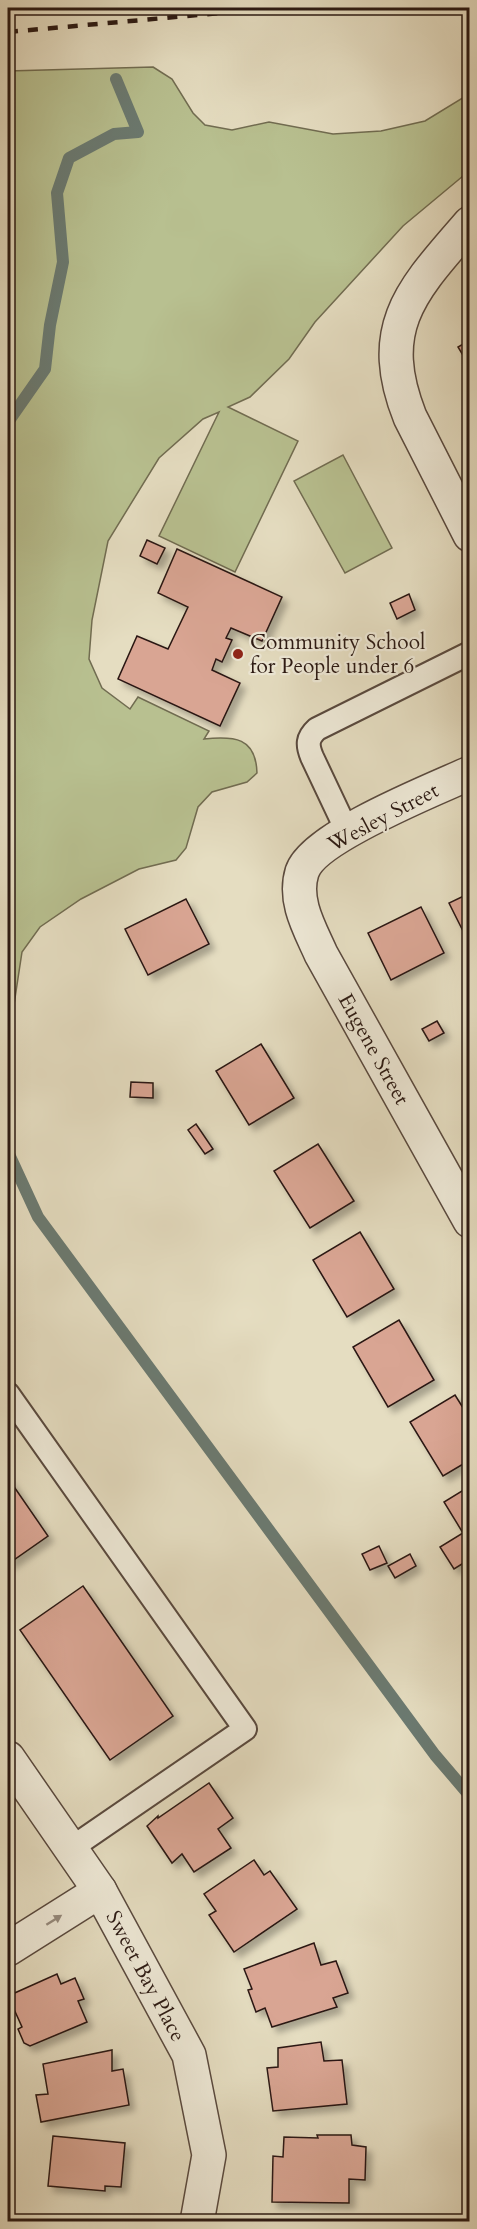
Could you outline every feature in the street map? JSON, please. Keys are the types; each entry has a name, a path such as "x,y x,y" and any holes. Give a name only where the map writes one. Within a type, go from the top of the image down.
{"street":[{"path":"470,223 415,290 403,311 395,362 402,396 470,535"},
{"name":"Wesley Street","path":"303,870 311,858 347,831 470,773"},
{"name":"Eugene Street","path":"303,870 300,898 304,916 321,954 470,1221"},
{"name":"Sweet Bay Place","path":"8,1758 100,1891 189,2055 209,2155 197,2222"},
{"path":"8,1949 100,1891"}],"lane":[{"path":"347,831 308,748 309,736 317,729 470,653"},
{"path":"8,1394 245,1729 70,1848"}],"green space":[{"path":"153,67 172,79 193,113 205,125 232,130 269,122 333,134 381,131 425,121 469,94 469,171 403,226 315,322 289,359 250,397 228,407 298,441 235,572 159,536 219,412 203,419 159,458 108,541 92,620 89,659 102,688 130,709 138,697 209,731 204,739 225,738 241,741 253,752 257,773 247,782 212,792 198,807 186,848 176,860 139,869 81,899 40,927 22,952 8,1044 8,71"},
{"path":"343,455 392,548 345,573 294,481"}],"building":[{"path":"470,340 470,367 458,347"},
{"path":"147,540 165,548 157,564 140,556"},
{"path":"177,549 282,597 262,641 231,628 226,638 232,640 222,662 216,659 212,670 240,683 220,726 118,679 137,636 168,649 188,607 158,593"},
{"path":"409,594 415,610 397,619 390,603"},
{"path":"470,893 470,945 449,903"},
{"path":"186,899 209,944 148,975 125,929"},
{"path":"421,907 444,953 391,980 368,933"},
{"path":"437,1021 444,1033 429,1041 422,1029"},
{"path":"261,1044 294,1098 249,1125 216,1071"},
{"path":"131,1082 153,1083 153,1098 130,1097"},
{"path":"196,1124 213,1149 205,1154 188,1130"},
{"path":"318,1144 354,1201 310,1228 274,1171"},
{"path":"360,1232 394,1289 347,1317 313,1260"},
{"path":"399,1320 434,1380 388,1407 353,1347"},
{"path":"455,1395 470,1419 470,1460 443,1476 410,1422"},
{"path":"8,1478 48,1536 8,1564"},
{"path":"470,1486 470,1559 454,1569 440,1547 463,1533 444,1502"},
{"path":"379,1546 387,1563 370,1570 362,1554"},
{"path":"410,1554 416,1566 395,1578 388,1566"},
{"path":"83,1586 173,1716 110,1760 20,1630"},
{"path":"209,1783 233,1818 218,1829 231,1848 194,1872 182,1854 172,1863 147,1826 158,1816 158,1818"},
{"path":"254,1860 264,1875 270,1871 297,1909 234,1952 209,1915 216,1911 204,1894"},
{"path":"314,1943 321,1965 336,1961 348,1993 333,1998 337,2007 272,2027 265,2008 256,2012 248,1990 252,1989 244,1969"},
{"path":"57,1974 61,1984 75,1978 84,1999 78,2001 87,2022 30,2046 24,2043 18,2029 22,2027 8,1996"},
{"path":"321,2042 324,2061 342,2060 347,2104 273,2111 267,2068 278,2067 278,2048"},
{"path":"112,2050 112,2071 123,2069 129,2105 41,2122 36,2095 48,2094 43,2064"},
{"path":"317,2135 351,2135 352,2145 366,2147 365,2180 349,2179 349,2203 272,2202 273,2156 283,2157 284,2137 318,2138"},
{"path":"53,2136 125,2143 121,2187 105,2186 105,2191 48,2186"}],"waterway":[{"path":"8,422 45,369 50,325 63,262 57,193 69,158 114,134 138,132 116,79"},
{"path":"8,1152 38,1217 435,1755 470,1796"}],"railway":[{"path":"8,32 276,8"}],"place":[{"name":"Community School for People under 6","path":"238,654"}]}
